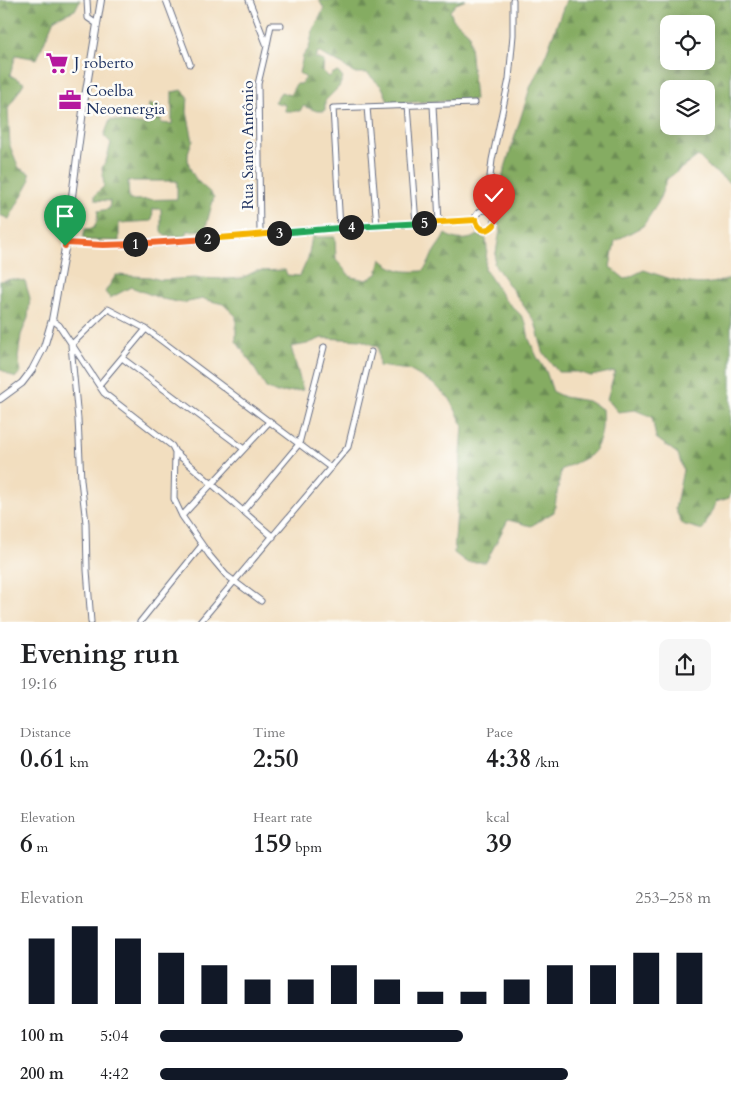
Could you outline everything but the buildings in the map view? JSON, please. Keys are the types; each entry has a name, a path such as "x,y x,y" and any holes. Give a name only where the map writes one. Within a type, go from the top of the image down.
{"main road":[{"path":"0,399 22,383 32,370 44,347 52,320 66,243 84,102 101,0"}],"street":[{"path":"87,0 86,13 88,18 97,24"},
{"path":"166,0 190,64"},
{"path":"248,0 267,46"},
{"path":"486,210 492,160 506,98 512,60 513,0"},
{"name":"Rua Santo Antônio","path":"260,234 258,84 272,25 281,25"},
{"path":"340,228 333,108 475,103"},
{"path":"433,105 439,223"},
{"path":"408,106 416,224"},
{"path":"367,107 376,226"},
{"path":"486,210 494,217 495,223 488,229 482,229 478,226 476,220 478,213 486,210"},
{"path":"66,243 103,245 146,244 340,228 476,220"},
{"path":"71,345 108,309 146,329 331,468"},
{"path":"52,320 59,325 99,385 113,401 172,446 175,452 273,537"},
{"path":"99,385 146,329"},
{"path":"71,345 86,523 91,622"},
{"path":"243,511 299,444 324,347"},
{"path":"200,622 348,447 371,352"},
{"path":"122,358 244,449"},
{"path":"182,516 270,421"},
{"path":"175,452 174,499 182,516 226,575 261,602"},
{"path":"140,622 202,545"}],"green space":[{"path":"0,0 80,0 75,10 54,19 37,59 16,55 10,75 24,83 8,108 10,146 19,168 29,173 30,181 9,219 0,215"},
{"path":"319,0 466,0 456,4 450,11 453,19 469,33 475,100 389,103 382,87 367,73 353,73 343,65 318,52 315,58 324,61 323,71 329,77 333,73 338,72 343,78 339,87 325,101 325,111 317,111 303,106 300,111 285,111 285,105 274,102 281,92 290,95 296,84 301,84 306,78 299,73 303,56 309,48 313,30 324,9"},
{"path":"566,0 731,0 731,184 711,169 698,156 667,179 658,203 643,226 615,241 610,267 625,279 644,270 677,281 697,284 719,282 731,278 731,492 729,498 716,502 703,530 682,524 675,509 683,470 678,454 656,438 652,417 635,410 618,412 607,399 615,371 591,376 577,372 558,372 543,352 535,322 494,264 500,230 496,210 497,198 530,88 546,54"},
{"path":"182,90 188,96 187,112 193,141 188,155 189,165 196,179 214,197 205,230 187,231 185,236 165,236 161,231 161,209 153,209 152,221 119,223 119,241 88,240 83,238 85,229 94,228 98,211 109,209 110,201 95,200 95,195 104,186 102,168 111,143 104,136 110,120 148,125 149,104 161,106 161,123 172,124 172,92","holes":["128,181 177,181 177,199 129,200"]},
{"path":"445,234 457,239 478,235 486,239 485,269 505,300 520,314 526,323 529,339 546,371 553,392 564,397 588,401 602,409 601,433 598,445 590,455 561,470 554,512 531,526 508,520 486,562 466,562 454,553 463,425 450,399 432,383 409,370 379,366 378,347 361,340 322,338 307,344 291,347 303,390 277,393 266,388 236,341 236,316 223,304 203,299 183,303 162,299 131,287 110,298 105,292 116,275 150,277 161,280 194,278 228,279 242,278 256,271 285,270 287,275 300,276 308,258 312,237 335,237 336,260 351,277 367,280 377,274 381,259 390,266 400,270 422,271 428,265"},
{"path":"12,279 25,281 30,298 28,318 21,335 18,358 21,371 15,378 0,369 0,281"}],"place":[{"name":"J roberto","path":"57,63"},
{"name":"Coelba Neoenergia","path":"70,100"}],"route":[{"path":"65,246 66,243 103,245 146,244 340,228 476,220 478,226 484,230 494,225"}]}
